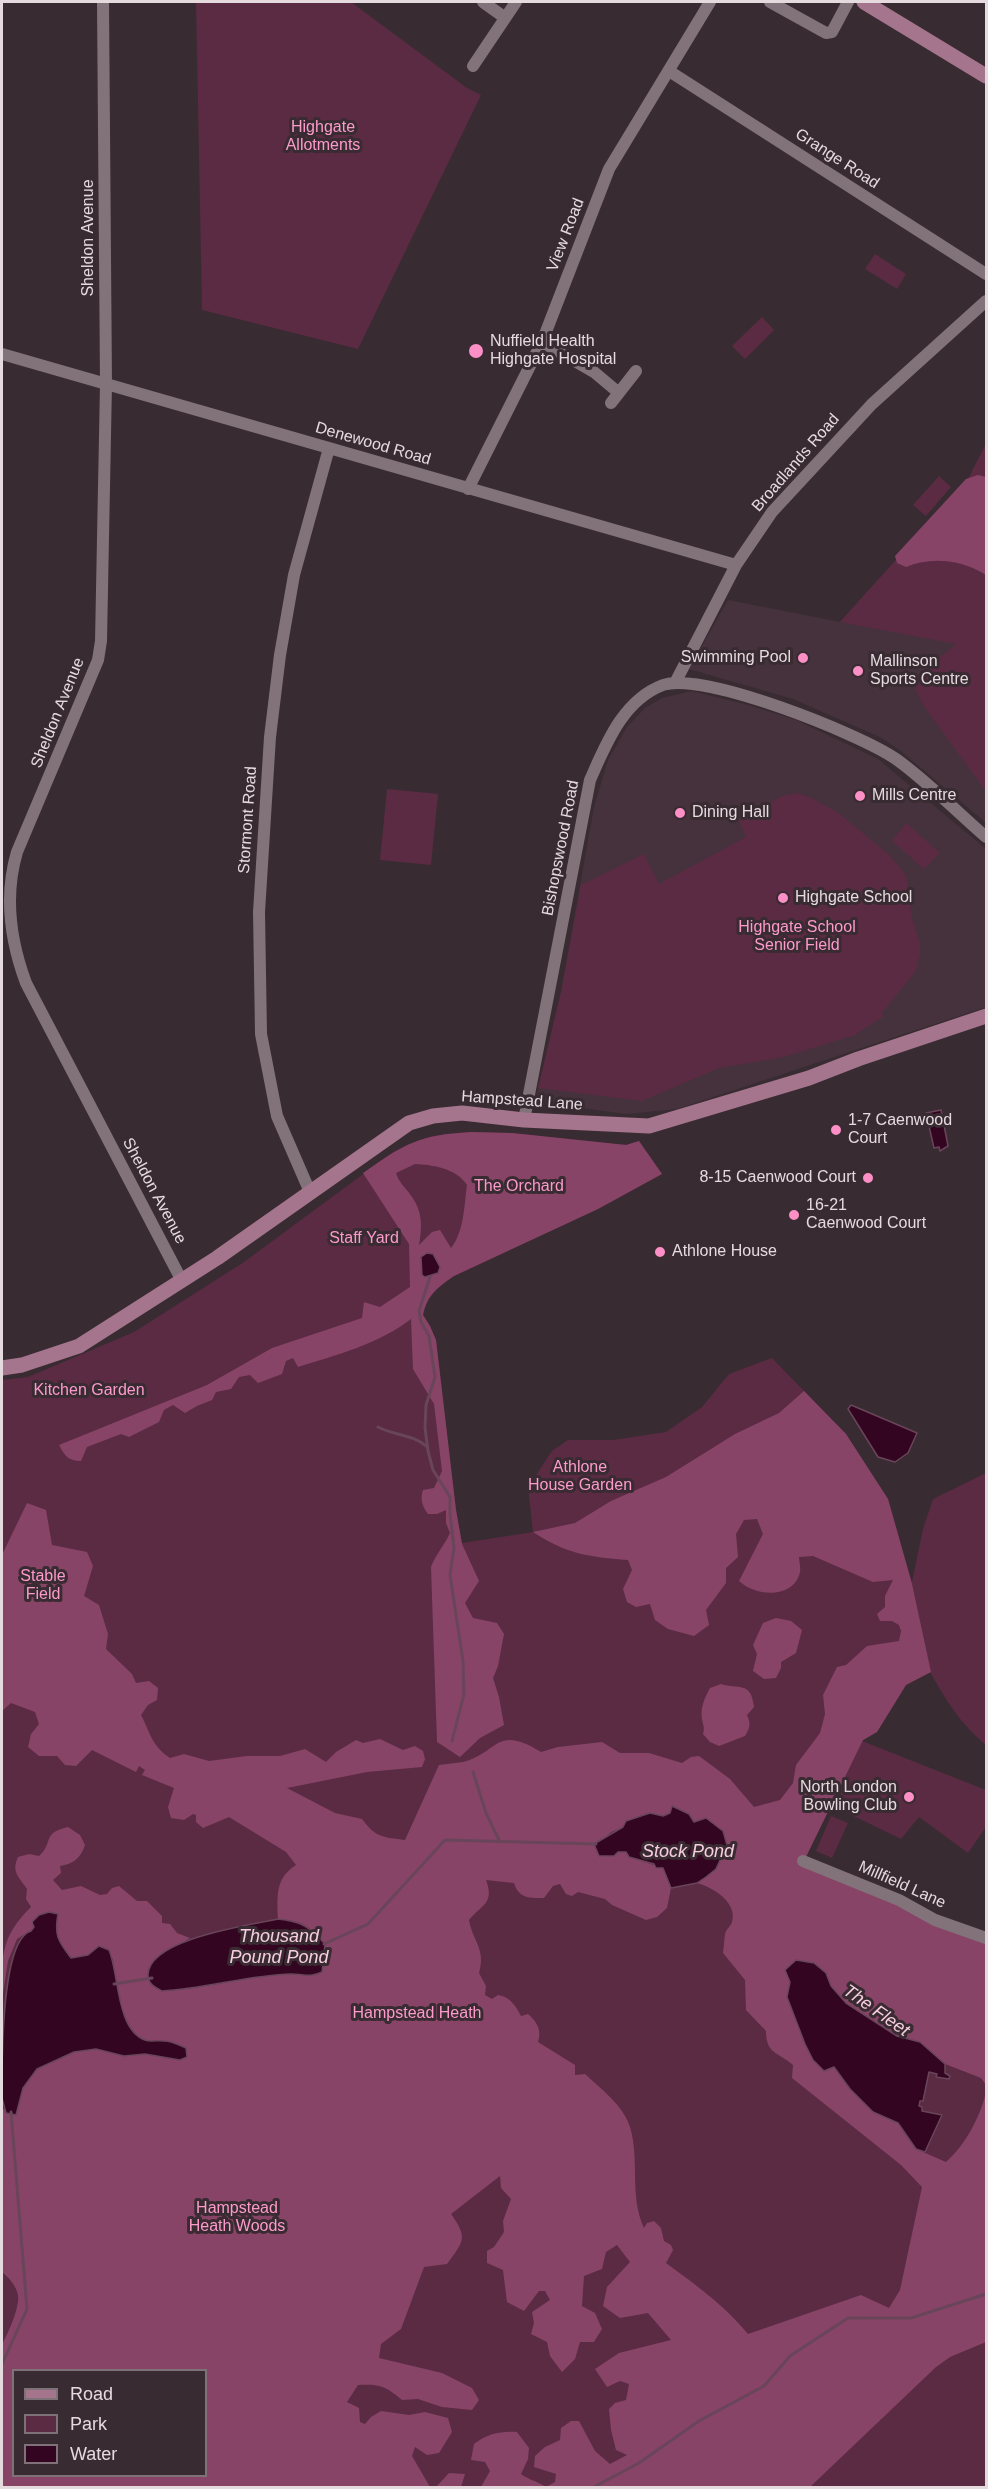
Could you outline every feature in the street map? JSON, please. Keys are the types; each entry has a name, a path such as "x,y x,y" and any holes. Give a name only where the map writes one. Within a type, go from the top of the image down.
{"main road":[{"path":"869,3 987,76"},
{"name":"Hampstead Lane","path":"2,1368 22,1365 79,1347 182,1281 409,1123 433,1116 462,1113 524,1120 649,1126 809,1078 858,1059 987,1016"}],"street":[{"name":"Sheldon Avenue","path":"103,2 106,384 102,641 98,660 17,852 11,873 9,910 16,957 26,983 182,1281"},
{"path":"483,2 504,17"},
{"path":"473,66 516,2"},
{"name":"View Road","path":"468,489 542,342 609,169 710,2"},
{"path":"770,2 826,33 832,32 848,2"},
{"name":"Grange Road","path":"669,71 987,274"},
{"name":"Broadlands Road","path":"675,683 736,565 772,512 846,430 914,364 987,301"},
{"path":"542,342 594,372 615,398 636,371"},
{"name":"Denewood Road","path":"2,354 736,565"},
{"name":"Stormont Road","path":"310,1192 277,1116 261,1034 259,912 270,737 280,655 294,574 329,448"},
{"name":"Bishopswood Road","path":"524,1120 590,780 604,747 626,712 638,699 652,690 675,683 721,690 843,730 897,760 987,837"},
{"name":"Millfield Lane","path":"803,1861 899,1900 935,1920 987,1938"}],"shaded area":[{"path":"986,444 986,823 901,751 882,738 793,699 689,669 728,600 840,622 967,481"},
{"name":"Highgate School","path":"692,691 796,720 878,759 986,849 986,1007 677,1109 627,1114 535,1102 561,992 594,807 608,760 627,727 645,708 662,698"}],"green space":[{"name":"Highgate Allotments","path":"196,2 351,2 467,88 481,95 358,349 202,310"},
{"path":"875,254 906,274 897,289 865,269"},
{"path":"762,317 774,330 745,359 732,346"},
{"path":"986,444 986,791 925,708 915,689 920,674 956,644 840,622 967,481"},
{"path":"978,475 986,477 986,575 967,566 947,561 926,562 906,567 897,563 895,556 966,479"},
{"path":"939,476 951,487 926,516 913,505"},
{"path":"387,789 438,794 431,865 380,860"},
{"name":"Highgate School Senior Field","path":"796,793 810,797 840,814 889,855 906,875 920,953 916,971 881,1014 884,1016 855,1035 784,1057 719,1068 642,1101 538,1088 561,992 581,885 644,854 659,884 746,837 739,821 782,796"},
{"path":"906,823 940,853 924,869 892,841"},
{"name":"Hampstead Heath","path":"471,1132 512,1133 626,1145 639,1141 662,1174 598,1209 454,1276 438,1288 427,1302 423,1315 436,1340 462,1543 533,1532 528,1487 552,1451 568,1440 613,1440 666,1432 702,1407 729,1374 772,1358 846,1434 888,1499 912,1582 923,1529 933,1499 986,1473 986,1745 955,1712 930,1672 906,1685 877,1732 862,1741 986,1790 986,1827 968,1853 919,1817 901,1839 831,1805 804,1861 986,1938 986,2487 2,2487 2,1380 28,1377 134,1332 244,1262 393,1152 413,1142 440,1135"},
{"name":"The Orchard","path":"453,1133 512,1133 626,1145 639,1141 662,1174 598,1209 454,1276 434,1292 427,1302 423,1315 436,1340 462,1544 479,1581 465,1603 473,1618 497,1623 504,1634 498,1666 493,1678 504,1725 480,1738 460,1757 437,1742 431,1567 450,1533 446,1523 446,1510 437,1514 428,1514 422,1502 423,1490 434,1488 442,1471 434,1404 413,1369 411,1319 399,1328 371,1342 342,1353 298,1367 293,1358 286,1361 282,1374 258,1383 250,1375 239,1377 231,1389 216,1392 212,1400 185,1413 173,1405 164,1410 159,1422 129,1437 121,1434 87,1447 81,1461 67,1457 59,1445 207,1385 272,1348 362,1318 364,1302 380,1307 410,1287 409,1244 363,1173 414,1142","holes":["415,1164 450,1171 467,1185 461,1227 451,1248 440,1230 432,1232 419,1245 420,1214 416,1203 396,1173"]},
{"path":"804,1391 846,1434 888,1499 912,1584 931,1672 906,1685 877,1732 863,1740 804,1861 986,1938 986,2085 981,2078 945,2064 920,2042 897,2036 846,2003 831,1986 826,1973 792,1963 785,1970 790,1982 787,1997 797,2017 841,2076 873,2112 898,2123 916,2149 946,2162 960,2148 971,2130 986,2092 986,2342 950,2357 936,2367 810,2487 546,2487 555,2482 556,2474 534,2467 535,2456 545,2447 560,2440 561,2428 571,2421 579,2421 595,2451 610,2464 627,2455 616,2450 609,2409 615,2403 626,2400 629,2384 620,2381 607,2387 595,2369 619,2353 671,2340 648,2313 620,2318 603,2306 607,2287 630,2262 617,2245 606,2252 602,2269 584,2276 582,2306 595,2313 602,2329 594,2342 580,2342 575,2359 562,2372 550,2356 547,2342 531,2334 534,2323 532,2312 550,2300 545,2291 539,2291 524,2311 507,2302 503,2270 487,2263 487,2251 494,2247 504,2232 503,2221 511,2199 501,2188 500,2176 451,2214 462,2234 457,2250 447,2264 424,2267 401,2329 381,2344 379,2358 442,2373 472,2388 479,2400 472,2410 442,2407 418,2399 402,2400 382,2387 358,2385 347,2402 359,2408 360,2422 365,2424 381,2411 409,2415 425,2412 448,2418 452,2432 439,2453 427,2455 415,2447 412,2456 430,2487 2,2487 2,2344 13,2320 18,2295 14,2285 2,2272 2,2098 3,2109 15,2115 23,2088 37,2069 74,2052 96,2049 124,2056 145,2054 180,2060 186,2048 167,2041 147,2041 137,2035 130,2027 121,2004 113,1959 99,1946 88,1955 72,1958 58,1937 57,1914 17,1939 8,1961 2,2000 4,1949 13,1928 31,1907 26,1899 27,1889 16,1871 18,1857 29,1854 39,1856 51,1835 60,1829 68,1827 80,1835 85,1845 79,1857 69,1864 60,1866 61,1873 53,1880 62,1890 81,1886 100,1895 107,1894 112,1888 119,1886 137,1901 147,1901 162,1916 162,1923 170,1924 177,1933 190,1938 174,1948 154,1987 162,1991 275,1975 318,1974 322,1972 325,1944 305,1926 294,1921 278,1919 278,1896 281,1882 289,1870 296,1865 286,1852 229,1817 203,1828 196,1822 196,1815 193,1814 184,1820 171,1818 168,1807 174,1788 142,1775 145,1770 139,1766 136,1772 92,1750 76,1766 65,1765 57,1756 39,1756 28,1747 31,1734 39,1724 35,1712 11,1703 2,1711 2,1555 27,1503 46,1510 52,1545 87,1552 93,1566 84,1596 99,1605 108,1634 106,1649 132,1674 136,1683 149,1681 158,1688 157,1700 148,1705 141,1715 152,1739 170,1758 184,1754 209,1761 247,1756 280,1756 305,1749 326,1762 336,1752 356,1740 363,1743 380,1739 403,1750 415,1746 423,1751 425,1759 422,1767 367,1772 287,1788 335,1813 362,1819 380,1836 405,1840 439,1765 475,1758 506,1740 526,1744 541,1752 558,1747 602,1742 620,1753 649,1753 682,1763 691,1757 699,1756 730,1779 754,1807 780,1800 793,1783 796,1765 820,1733 825,1714 823,1695 837,1667 846,1665 867,1646 899,1641 901,1631 899,1625 892,1621 880,1621 877,1614 885,1607 885,1596 893,1580 873,1582 813,1556 799,1557 800,1572 790,1587 774,1593 755,1590 739,1581 763,1534 757,1519 744,1520 736,1534 738,1557 726,1568 726,1583 706,1610 709,1625 694,1636 668,1629 655,1620 650,1604 636,1607 627,1602 623,1589 632,1570 628,1560 567,1550 533,1532 575,1523 611,1501 666,1477 735,1434 779,1413","holes":["650,1813 663,1816 670,1813 694,1822 716,1869 697,1883 722,1896 731,1908 733,1915 725,1934 723,1953 745,1980 746,2010 766,2031 768,2044 774,2052 793,2065 792,2078 901,2165 922,2187 900,2290 889,2308 861,2295 748,2334 719,2304 666,2263 673,2250 671,2245 664,2241 661,2228 654,2221 647,2223 644,2228 637,2203 633,2140 627,2119 617,2105 585,2074 575,2075 575,2065 538,2042 538,2026 528,2014 521,2016 506,1998 498,1995 492,1999 485,1995 486,1986 479,1973 480,1951 469,1920 488,1899 486,1880 514,1883 522,1895 534,1898 544,1898 553,1886 560,1884 566,1894 572,1896 578,1892 605,1899 612,1905 646,1920 657,1917 667,1908 671,1888 663,1868 629,1857 626,1852 618,1852 603,1840 611,1832 624,1827 626,1821"]},
{"path":"776,1618 791,1621 802,1630 796,1653 781,1662 776,1678 764,1679 753,1671 757,1654 753,1645 763,1623"},
{"path":"721,1684 747,1689 754,1707 747,1715 749,1726 745,1736 719,1746 710,1742 703,1734 702,1711 710,1688"},
{"path":"831,1816 848,1823 832,1858 816,1851"},
{"path":"517,2432 529,2448 528,2459 521,2474 546,2487 481,2487 490,2471 485,2462 471,2460 474,2444 494,2434"},
{"path":"449,2473 465,2474 461,2487 436,2487"}],"water":[{"path":"941,1110 948,1146 940,1151 939,1147 934,1148 926,1113"},
{"path":"427,1253 433,1254 440,1267 438,1273 425,1277 422,1275 421,1257"},
{"path":"851,1405 917,1433 908,1453 895,1462 878,1457 848,1409"},
{"name":"Stock Pond","path":"672,1806 689,1814 694,1822 706,1818 723,1831 727,1845 716,1869 706,1877 697,1883 671,1888 663,1868 656,1868 654,1864 629,1857 626,1852 618,1852 614,1856 599,1856 594,1844 623,1827 626,1821 650,1813 663,1816 670,1813"},
{"path":"49,1912 58,1914 58,1938 71,1958 88,1955 99,1946 109,1950 124,2013 136,2034 147,2041 173,2042 186,2048 187,2057 180,2060 145,2054 124,2056 96,2049 74,2052 37,2069 23,2088 16,2115 6,2113 2,2098 3,2033 8,1979 13,1956 21,1939 34,1927 32,1922 39,1915"},
{"name":"Thousand Pound Pond","path":"278,1919 293,1921 304,1926 325,1944 322,1972 310,1975 275,1975 162,1991 149,1981 148,1975 152,1963 164,1952 181,1943 224,1930"},
{"path":"796,1960 814,1963 826,1973 831,1986 846,2003 897,2036 920,2042 945,2064 945,2073 950,2076 949,2079 936,2077 937,2074 929,2072 923,2101 920,2101 919,2106 922,2107 922,2111 942,2115 925,2152 916,2149 898,2123 873,2112 850,2089 834,2067 824,2071 813,2060 787,1997 790,1982 785,1970"}],"waterway":[{"path":"430,1277 419,1311 421,1322 429,1336 435,1377 426,1405 425,1428 433,1470 450,1497 454,1548 450,1575 463,1661 464,1694 452,1741"},
{"path":"378,1427 416,1440 426,1446"},
{"path":"473,1772 486,1813 499,1840"},
{"path":"324,1944 368,1924 445,1840 596,1844"},
{"path":"114,1984 152,1978"},
{"path":"2,2364 27,2309 11,2112"},
{"path":"592,2488 639,2463 699,2421 764,2386 790,2356 848,2318 911,2318 986,2294"}],"place":[{"name":"Nuffield Health Highgate Hospital","path":"476,351"},
{"name":"Swimming Pool","path":"803,658"},
{"name":"Mallinson Sports Centre","path":"858,671"},
{"name":"Mills Centre","path":"860,796"},
{"name":"Dining Hall","path":"680,813"},
{"name":"Highgate School","path":"783,898"},
{"name":"1-7 Caenwood Court","path":"836,1130"},
{"name":"8-15 Caenwood Court","path":"868,1178"},
{"name":"16-21 Caenwood Court","path":"794,1215"},
{"name":"Athlone House","path":"660,1252"},
{"name":"North London Bowling Club","path":"909,1797"}],"park label":[{"name":"Staff Yard","path":"364,1239"},
{"name":"Kitchen Garden","path":"89,1391"},
{"name":"Athlone House Garden","path":"580,1477"},
{"name":"Stable Field","path":"43,1586"},
{"name":"Hampstead Heath Woods","path":"237,2218"}],"water label":[{"name":"The Fleet","path":"876,2011"}]}
